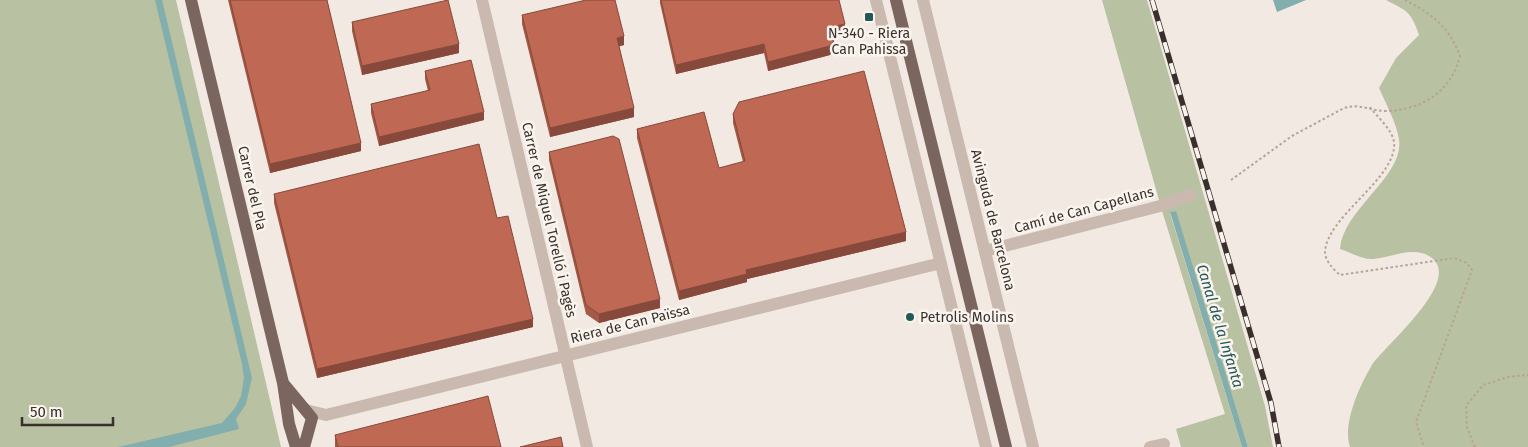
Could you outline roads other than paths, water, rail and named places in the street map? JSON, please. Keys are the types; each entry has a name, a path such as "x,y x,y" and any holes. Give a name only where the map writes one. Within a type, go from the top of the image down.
{"main road":[{"name":"Carrer del Pla","path":"191,0 283,383 289,422 296,447"},
{"path":"896,0 1006,447"},
{"name":"Carrer del Pla","path":"283,383 312,418 304,447"},
{"path":"305,410 294,410 289,422 301,432 309,428"}],"street":[{"name":"Carrer de Miquel Torelló i Pagès","path":"482,0 587,447"},
{"path":"876,0 986,447"},
{"name":"Avinguda de Barcelona","path":"923,0 1033,447"},
{"name":"Camí de Can Capellans","path":"985,251 1160,206 1190,195"},
{"name":"Riera de Can Païssa","path":"309,428 326,415 940,262"},
{"name":"Riera de Can Païssa","path":"305,410 326,415"},
{"path":"1150,447 1164,444"}],"water":[{"path":"155,0 162,0 252,378 246,404 236,419 239,429 169,447 118,447 222,423 235,408 241,396 244,378"},
{"path":"1273,0 1306,0 1277,12"},
{"path":"1176,211 1248,447 1242,447 1170,212"}],"railway":[{"path":"1152,0 1271,403 1279,447"}],"place":[{"name":"N-340 - Riera Can Pahissa","path":"869,17"},
{"name":"Petrolis Molins","path":"910,317"}],"water label":[{"name":"Canal de la Infanta","path":"1220,326"}]}
